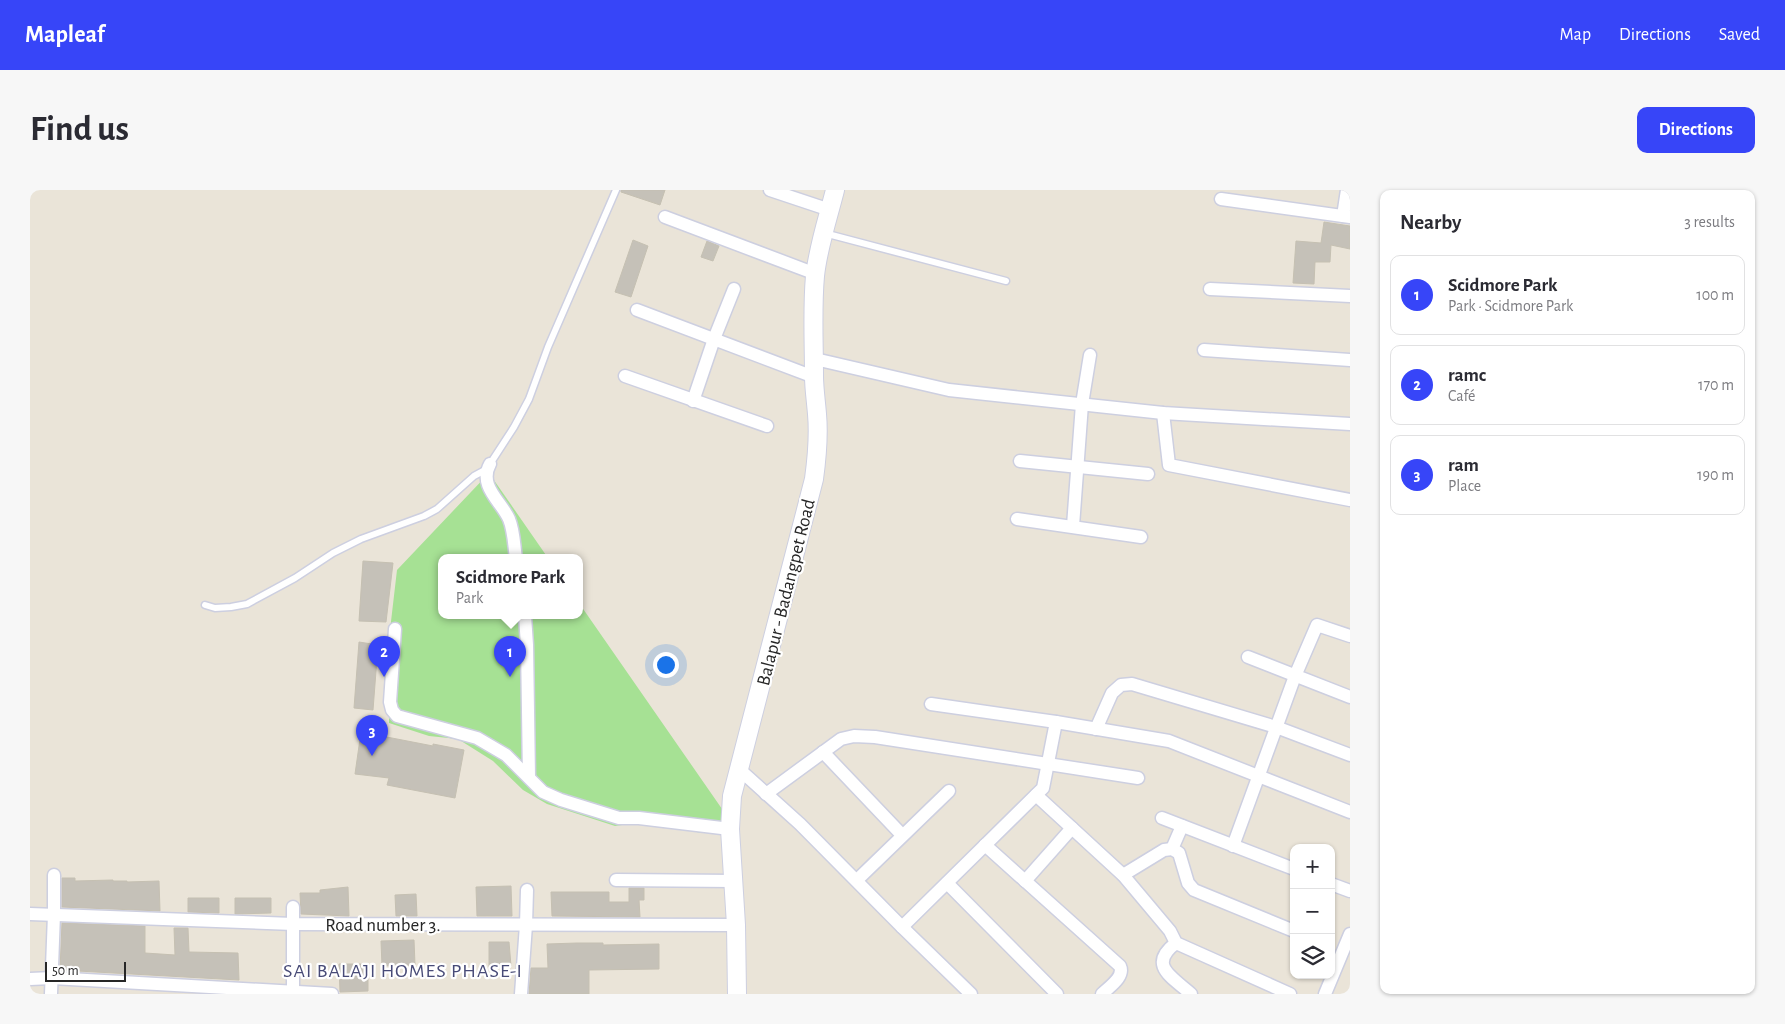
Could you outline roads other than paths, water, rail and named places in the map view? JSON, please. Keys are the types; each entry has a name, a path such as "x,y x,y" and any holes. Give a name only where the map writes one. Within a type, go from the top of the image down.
{"street":[{"path":"770,190 830,210"},
{"name":"Balapur - Badangpet Road","path":"737,994 736,925 730,829 732,796 814,479 818,452 813,317 816,274 824,233 836,190"},
{"path":"1221,199 1346,216 1347,190"},
{"path":"665,216 816,274"},
{"path":"1210,288 1350,296"},
{"path":"693,401 714,338 734,289"},
{"path":"637,310 814,377"},
{"path":"1204,350 1350,360"},
{"path":"1073,526 1082,404 1090,355"},
{"path":"815,359 949,390 1163,413 1350,424"},
{"path":"625,376 767,426"},
{"path":"1163,413 1170,465 1350,500"},
{"path":"1020,461 1148,474"},
{"path":"488,466 487,480 490,492 508,518 512,528 515,554"},
{"path":"1017,519 1141,537"},
{"path":"525,619 529,777"},
{"path":"1232,846 1260,776 1295,676 1317,625 1350,636"},
{"path":"395,629 390,702 392,710 397,716 477,738 506,755 543,792 561,800 619,818 639,818 730,829"},
{"path":"1248,657 1350,697"},
{"path":"1096,729 1112,693 1121,685 1132,684 1276,727 1350,755"},
{"path":"931,704 1169,741 1350,812"},
{"path":"902,927 1043,788 1056,722"},
{"path":"766,794 841,739 854,736 875,737 1138,778"},
{"path":"823,752 902,835"},
{"path":"740,770 800,824 971,994"},
{"path":"857,880 949,791"},
{"path":"1036,795 1123,876 1170,931 1176,943 1290,994"},
{"path":"1162,818 1290,868"},
{"path":"1172,849 1182,826"},
{"path":"1025,881 1072,828"},
{"path":"985,845 1120,966 1122,970 1121,975 1102,994"},
{"path":"1123,876 1164,850 1172,849 1178,852 1188,883 1194,890 1290,929"},
{"path":"51,994 54,875"},
{"path":"616,880 734,882"},
{"path":"947,883 1056,994"},
{"path":"1335,885 1350,891"},
{"path":"521,994 527,890"},
{"path":"293,908 293,993"},
{"name":"Road number 3.","path":"30,914 293,924 736,925"},
{"path":"1325,994 1337,949 1350,934"},
{"path":"1176,943 1166,951 1162,960 1163,968 1191,994"},
{"path":"30,979 52,978 332,994"}],"lane":[{"path":"205,604 215,608 231,608 246,604 294,578 333,553 437,509 488,466 514,427 529,399 548,347 616,190"},
{"path":"824,233 1006,281"}],"place":[{"name":"ramc","path":"384,677"},
{"name":"Scidmore Park","path":"510,677"},
{"name":"ram","path":"372,756"}],"district":[{"name":"SAI BALAJI HOMES PHASE-I","path":"403,970"}]}
